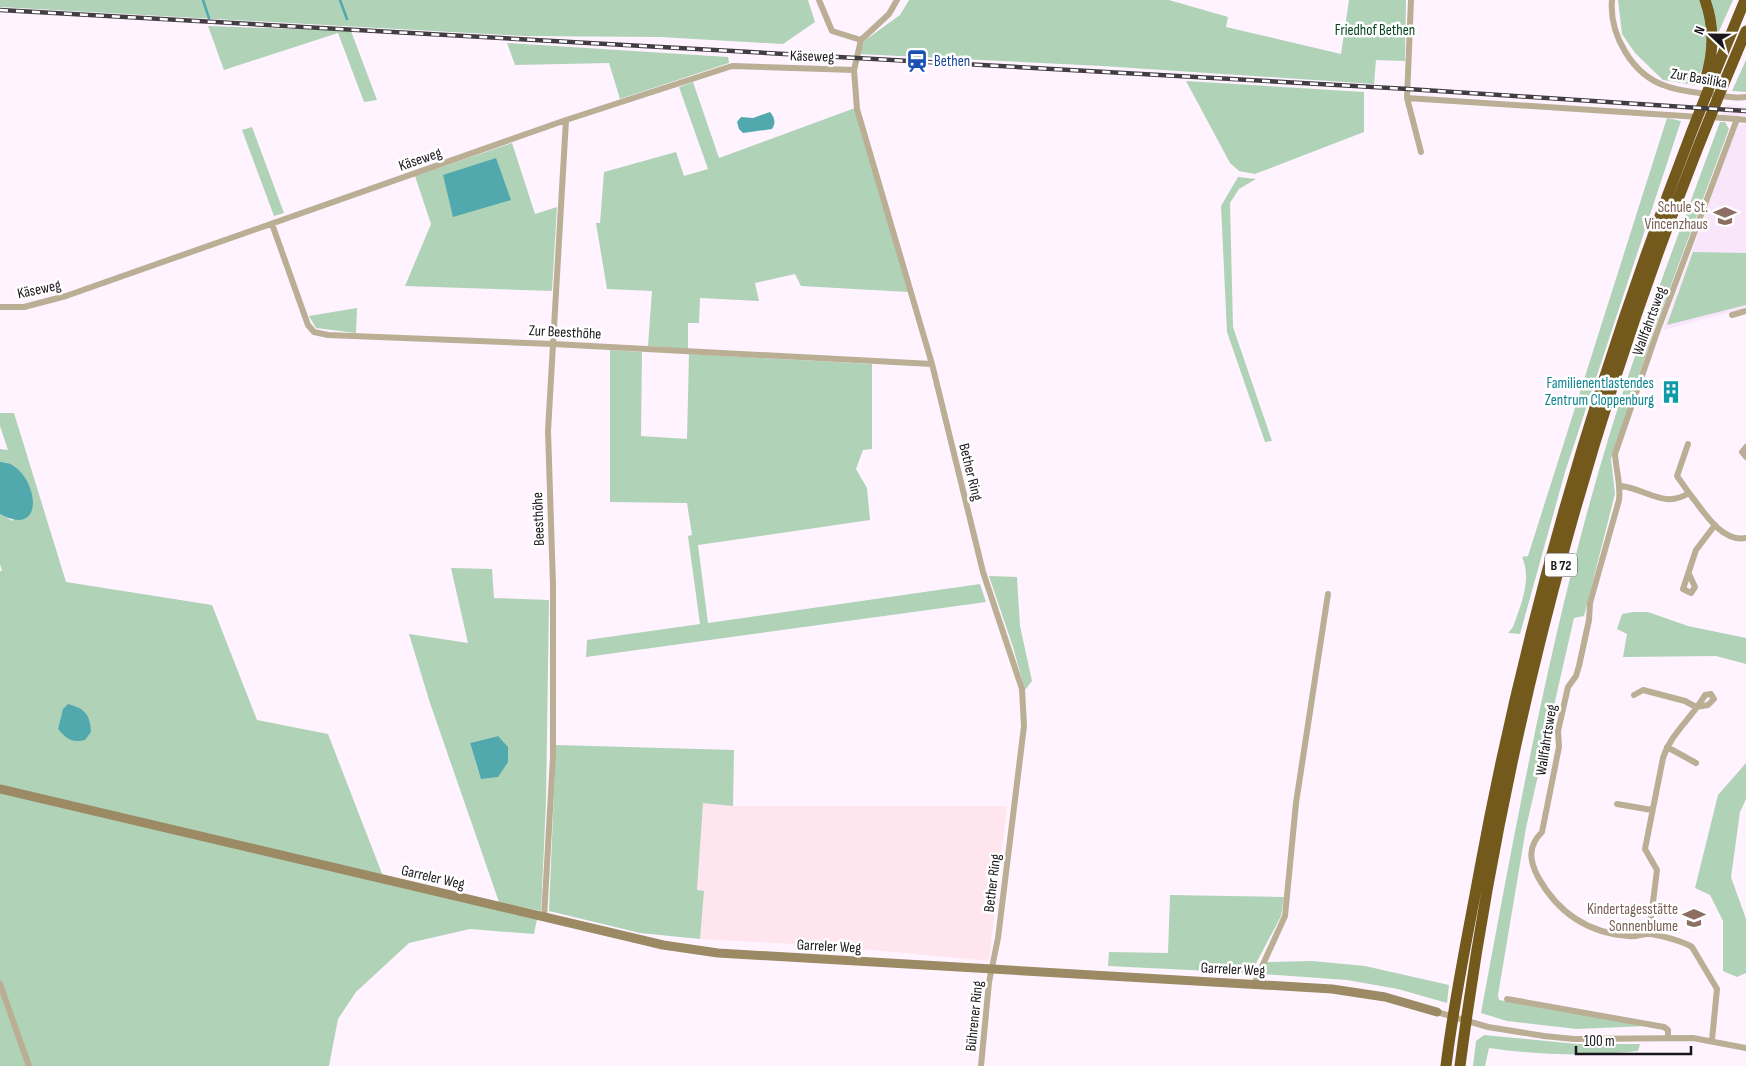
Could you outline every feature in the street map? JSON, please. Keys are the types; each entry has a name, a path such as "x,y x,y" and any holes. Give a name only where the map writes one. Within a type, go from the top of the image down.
{"highway":[{"name":"B 72","path":"1705,0 1712,30 1710,75"},
{"name":"B 72","path":"1446,1066 1454,1005 1499,763 1539,597 1572,477 1613,348 1710,75 1745,0"},
{"name":"B 72","path":"1460,1066 1486,900 1511,771 1551,600 1584,481 1624,354 1703,134 1746,31"}],"street":[{"path":"819,0 832,31 861,40 889,14 897,0"},
{"path":"1410,0 1407,98 1421,152"},
{"name":"Zur Basilika","path":"1612,0 1617,36 1635,66 1647,76 1664,86 1681,90 1746,96"},
{"name":"Bether Ring","path":"861,40 854,70 857,109 932,364 983,572 1022,690 1024,726 998,938 992,969"},
{"name":"Käseweg","path":"0,308 24,307 66,296 566,120 732,66 854,70"},
{"path":"1407,98 1746,120"},
{"name":"Wallfahrtsweg","path":"1712,1040 1717,997 1713,980 1690,945 1649,934 1630,937 1592,930 1580,924 1546,891 1532,866 1530,857 1534,840 1542,832 1559,747 1558,731 1560,722 1568,687 1576,676 1579,666 1589,620 1590,604 1621,486 1616,469 1616,454 1656,335 1737,119"},
{"name":"Beesthöhe","path":"544,918 553,757 553,584 548,431 566,120"},
{"name":"Zur Beesthöhe","path":"272,224 308,325 314,332 328,335 553,344 932,364"},
{"path":"1732,315 1746,311"},
{"path":"1688,444 1677,476 1688,493 1715,525 1732,536 1746,538"},
{"path":"1746,447 1742,452 1746,458"},
{"path":"1621,486 1671,501 1679,499 1688,493"},
{"path":"1689,574 1696,550 1715,525"},
{"path":"1254,984 1285,916 1296,803 1328,594"},
{"path":"1634,695 1643,690 1685,700 1696,707 1667,748 1652,810 1645,849 1657,870 1649,934"},
{"path":"1667,748 1696,764"},
{"name":"Garreler Weg","path":"0,789 663,945 718,953 1105,977 1254,984 1358,992 1385,997 1488,1027 1574,1039 1668,1037 1712,1040 1746,1048"},
{"path":"1617,804 1652,810"},
{"name":"Bührener Ring","path":"981,1066 992,969"},
{"path":"0,984 29,1066"},
{"path":"1508,999 1664,1027 1668,1030 1668,1037"}],"shaded area":[{"path":"1726,105 1746,107 1746,116 1722,115"},
{"name":"Schule St. Vincenzhaus","path":"1738,124 1746,124 1746,308 1663,330"},
{"path":"703,802 733,806 1007,806 989,961 830,946 700,939 704,891 697,891"}],"green space":[{"path":"0,0 808,0 815,22 783,44 660,37 524,36 0,7"},
{"name":"Friedhof Bethen","path":"909,0 1169,0 1228,17 1226,27 1341,54 1349,0 1406,0 1405,61 1376,60 1374,84 1102,66 859,54 864,41 900,15"},
{"path":"1618,0 1733,0 1695,85 1663,80 1635,53 1622,34"},
{"path":"208,26 351,31 377,100 364,102 338,33 224,70"},
{"path":"507,43 728,57 729,63 620,99 609,63 515,65"},
{"path":"1746,60 1746,92 1732,91"},
{"path":"1186,81 1364,92 1364,132 1255,174 1239,171 1230,163"},
{"path":"693,82 719,158 855,108 908,292 801,286 795,274 755,283 759,301 700,298 699,323 688,323 688,349 648,346 652,291 607,289 596,223 600,223 604,172 676,152 684,176 708,169 679,87"},
{"path":"1667,118 1681,121 1565,472 1520,634 1508,633 1513,627 1526,583 1525,565 1522,557 1528,556"},
{"path":"1720,122 1725,122 1729,129 1652,336 1611,459 1615,494 1584,616 1574,618 1526,828 1498,995 1499,1000 1646,1026 1577,1029 1507,1021 1481,1013 1522,794 1570,576 1622,394"},
{"path":"252,127 284,213 274,216 242,130"},
{"path":"512,143 535,214 557,207 552,291 405,286 431,224 415,176"},
{"path":"1238,177 1256,179 1239,189 1230,203 1233,327 1272,441 1265,442 1227,332 1221,206"},
{"path":"1693,252 1746,253 1746,305 1667,325"},
{"path":"357,308 356,333 316,328 309,316"},
{"path":"610,350 642,352 641,436 687,439 689,354 872,364 872,449 863,450 856,469 867,488 870,520 698,545 708,623 980,584 986,602 586,657 587,640 700,624 688,536 692,535 687,503 610,502"},
{"path":"0,413 14,413 66,582 212,605 257,720 328,734 386,884 537,919 534,934 470,929 409,943 356,992 338,1019 329,1066 0,1066 0,571 2,571 0,564 0,514 13,521 7,462 0,462 0,449 8,450 0,426"},
{"path":"451,568 492,569 494,598 549,600 546,802 541,911 499,902 430,703 409,634 468,643","holes":["498,736 479,773 470,743"]},
{"path":"989,576 1017,577 1020,626 1032,681 1025,690 1013,647"},
{"path":"1648,612 1688,626 1746,638 1746,664 1716,656 1623,657 1627,634 1617,629 1622,614"},
{"path":"556,745 734,750 733,806 703,803 697,890 704,891 700,939 640,933 549,911"},
{"path":"1746,763 1746,799 1740,812 1731,877 1746,919 1746,973 1737,977 1723,971 1723,921 1710,895 1695,888 1718,795"},
{"path":"1170,895 1284,897 1281,916 1251,973 1108,966 1109,952 1168,953"},
{"path":"1312,961 1365,966 1449,985 1447,1003 1398,989 1347,980 1262,974 1267,962"},
{"path":"1484,1035 1577,1044 1640,1044 1638,1051 1582,1055 1544,1054 1489,1048 1485,1066 1473,1066 1476,1041"}],"water":[{"path":"770,112 774,121 772,129 743,133 739,129 737,122 741,117 753,118"},
{"path":"496,158 511,200 453,217 443,175"},
{"path":"0,462 12,465 22,474 29,485 33,498 32,510 27,518 16,520 0,514"},
{"path":"68,704 83,711 90,721 91,732 85,740 76,741 70,739 58,729 63,709"},
{"path":"498,736 508,747 508,762 498,777 481,779 470,743"}],"waterway":[{"path":"203,0 209,18"},
{"path":"340,0 347,19"}],"railway":[{"path":"0,10 1408,89 1746,111"}],"place":[{"name":"Bethen","path":"917,61"},
{"name":"Schule St. Vincenzhaus","path":"1725,216"},
{"name":"Familienentlastendes Zentrum Cloppenburg","path":"1671,392"},
{"name":"Kindertagesstätte Sonnenblume","path":"1694,918"}]}
